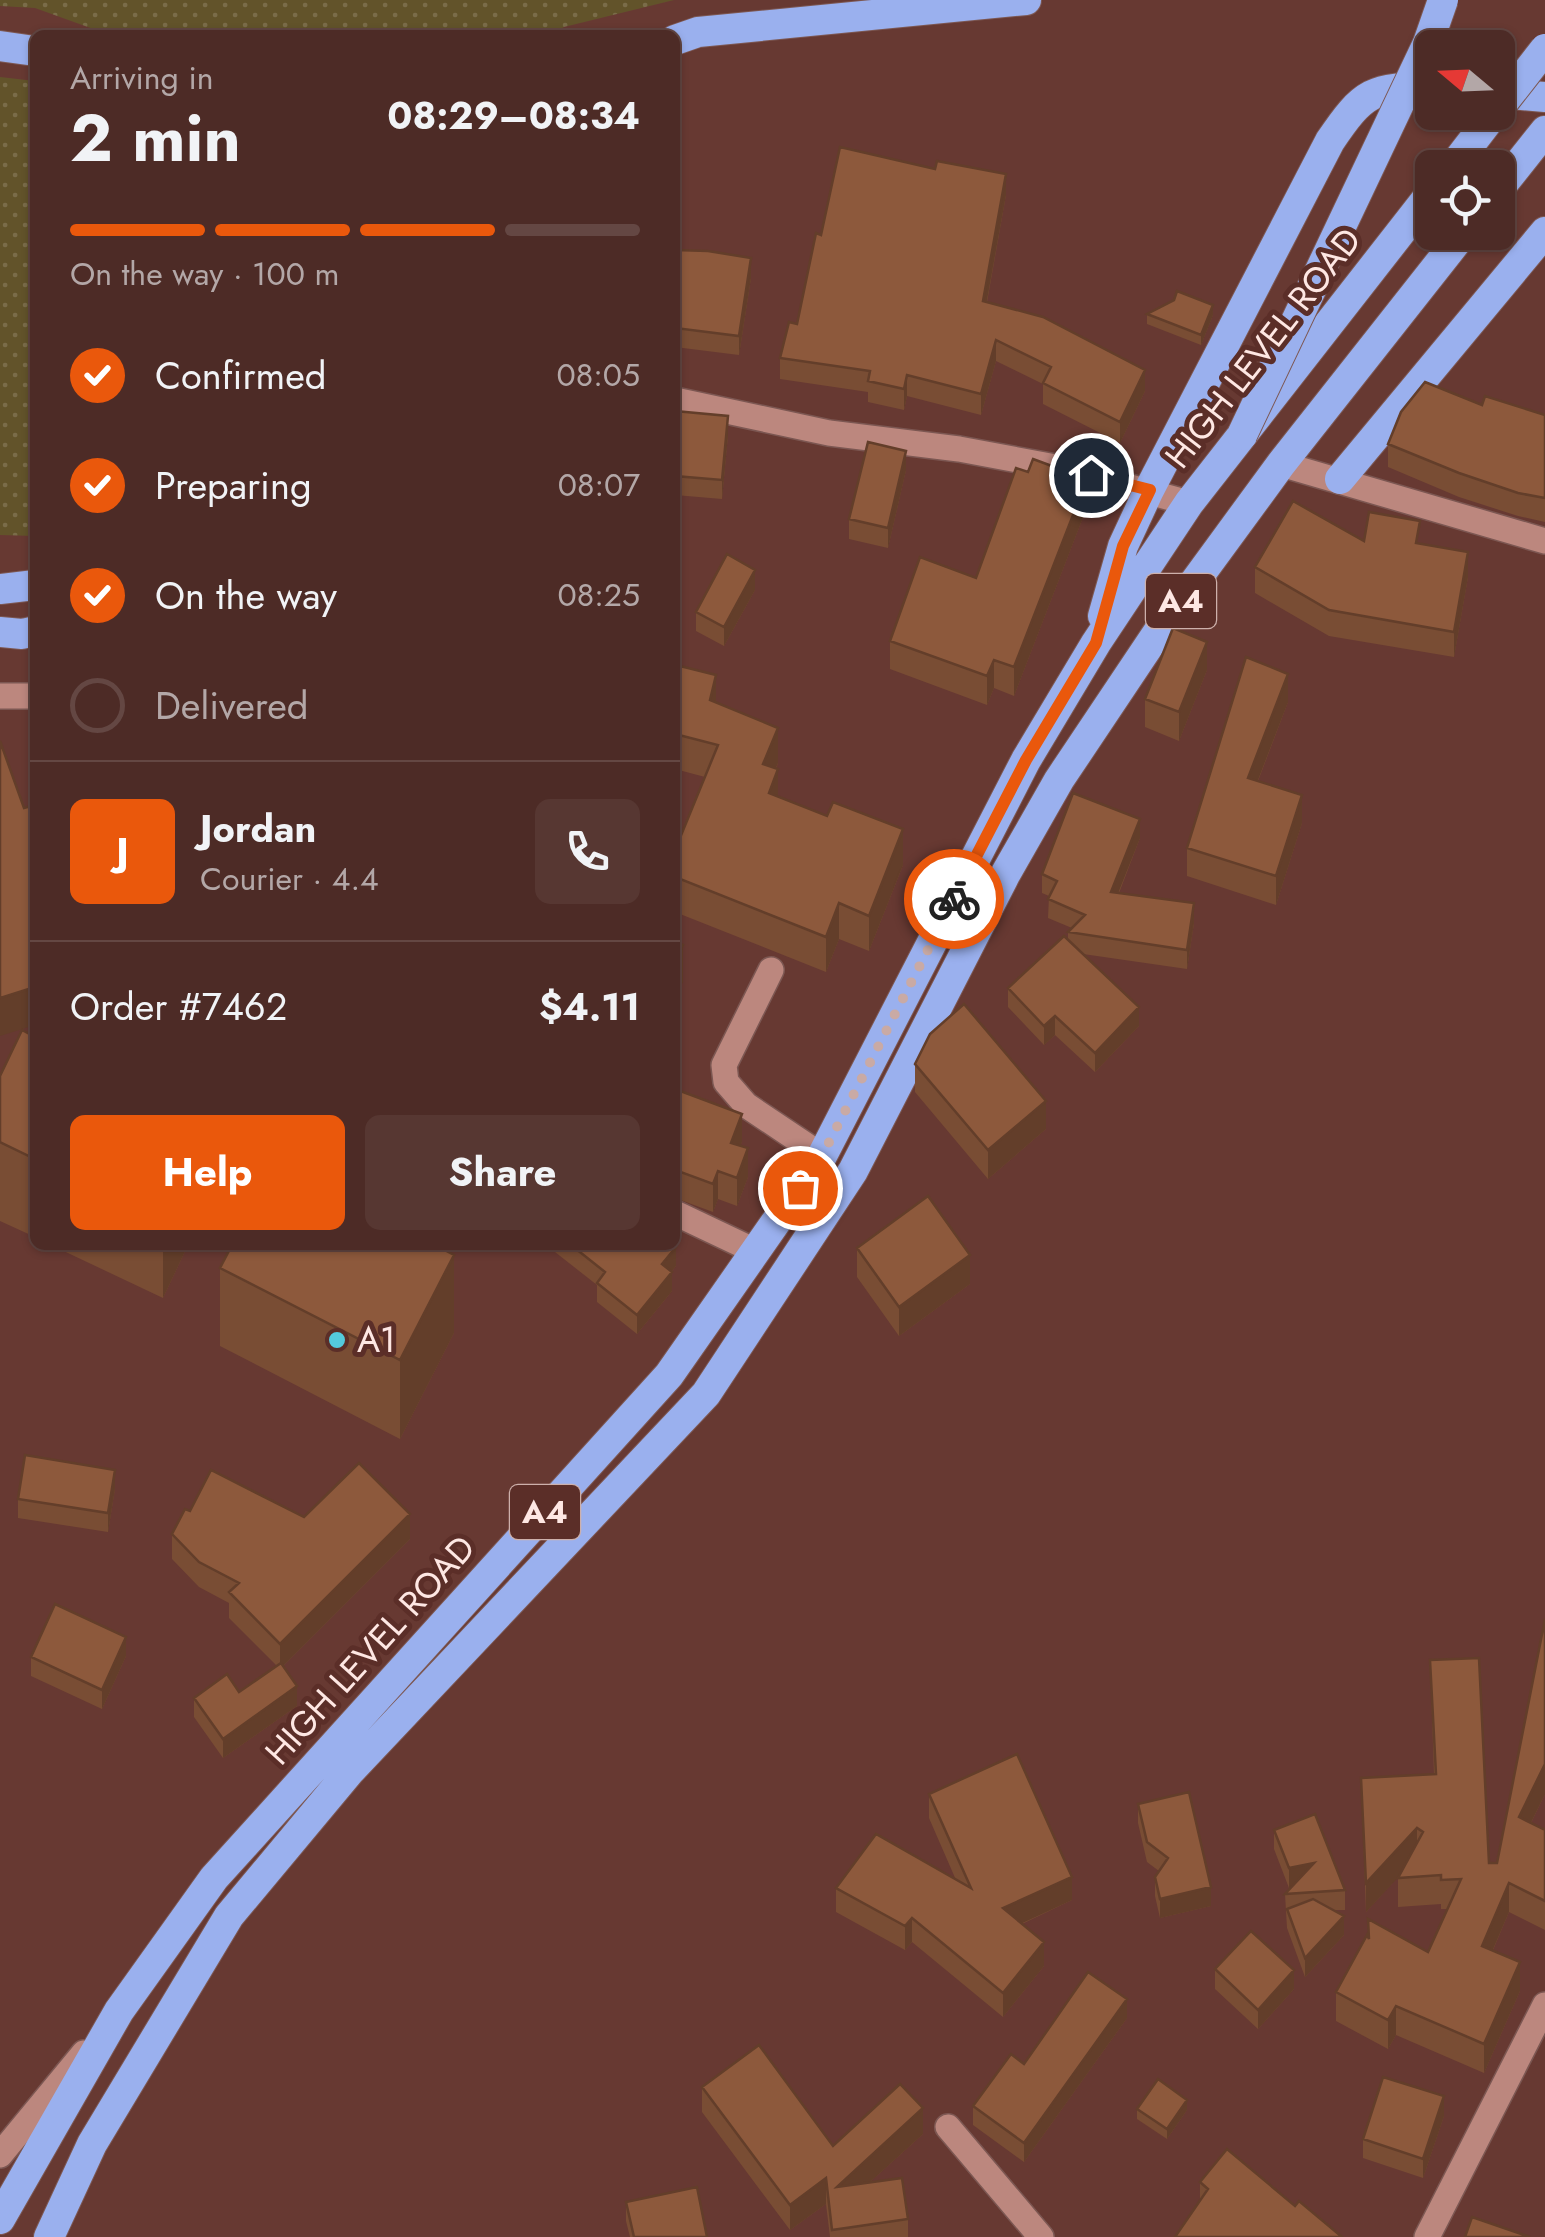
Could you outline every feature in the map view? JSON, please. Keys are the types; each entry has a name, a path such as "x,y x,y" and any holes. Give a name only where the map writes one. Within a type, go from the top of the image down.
{"highway":[{"path":"680,38 698,32 1026,0"},
{"path":"1242,434 1428,43 1442,0"},
{"path":"0,46 30,51"},
{"path":"1515,87 1545,49"},
{"path":"1096,643 1123,546 1330,141 1362,99 1377,91 1415,89"},
{"path":"1515,94 1545,97"},
{"path":"1466,150 1481,130"},
{"path":"1515,168 1545,130"},
{"name":"HIGH LEVEL ROAD","path":"0,2220 119,2010 214,1878 669,1375 756,1252 822,1156 1026,760 1096,643 1190,503 1415,214"},
{"path":"1340,479 1545,232"},
{"name":"HIGH LEVEL ROAD","path":"49,2237 92,2144 229,1916 350,1771 706,1394 852,1171 1006,873 1059,780 1158,632 1281,464 1450,250"},
{"path":"0,589 30,586"},
{"path":"0,632 30,632"}],"street":[{"path":"680,401 830,433 1044,464 1190,503"},
{"path":"1281,464 1545,541"},
{"path":"0,696 30,696"},
{"path":"771,970 724,1064 726,1082 746,1105 822,1156"},
{"path":"680,1215 756,1252"},
{"path":"1427,2237 1545,2006"},
{"path":"0,2156 119,2010"},
{"path":"948,2127 1041,2237"}],"shaded area":[{"path":"0,0 674,0 559,30 96,30 35,8 0,6"},
{"path":"0,77 30,80 30,536 0,535"}],"building":[{"path":"840,147 935,169 937,161 1006,174 983,301 1043,317 1145,370 1120,422 1043,383 1051,367 996,340 981,394 907,375 904,389 868,381 870,371 780,358 789,322 797,324 816,233 821,235"},
{"path":"680,250 751,258 739,336 680,329"},
{"path":"1177,291 1213,305 1201,335 1147,314 1174,300"},
{"path":"1425,382 1482,405 1485,396 1545,415 1545,498 1459,473 1388,444 1401,412"},
{"path":"680,411 728,416 722,480 680,476"},
{"path":"868,442 906,451 888,528 849,519"},
{"path":"1033,459 1087,479 1014,667 994,660 987,676 890,641 920,557 976,578 1016,468 1028,472"},
{"path":"1293,501 1364,541 1369,512 1420,521 1416,543 1468,552 1454,632 1329,610 1255,567"},
{"path":"727,554 755,570 724,627 696,612"},
{"path":"1173,628 1207,642 1179,712 1145,699"},
{"path":"1246,657 1288,674 1248,778 1302,795 1276,876 1187,848"},
{"path":"680,666 716,675 710,700 778,728 763,764 778,769 769,793 827,816 833,802 903,829 869,916 839,903 826,937 680,879 680,838 718,745 680,735"},
{"path":"0,741 24,808 30,806 30,989 0,998"},
{"path":"1073,793 1140,819 1111,892 1194,903 1187,950 1068,932 1085,915 1048,899 1057,881 1042,874"},
{"path":"1064,936 1139,1007 1095,1053 1055,1016 1044,1026 1008,988"},
{"path":"964,1004 1046,1101 988,1150 915,1064 930,1034"},
{"path":"22,1030 30,1034 30,1157 0,1142 0,1076"},
{"path":"680,1091 742,1114 731,1143 748,1148 737,1178 718,1171 713,1184 680,1172"},
{"path":"928,1196 970,1255 899,1307 857,1248"},
{"path":"229,1250 444,1250 454,1255 400,1360 220,1268"},
{"path":"577,1250 674,1250 662,1264 672,1272 637,1315 597,1283 605,1272"},
{"path":"25,1455 115,1470 108,1513 18,1499"},
{"path":"359,1463 410,1514 280,1644 229,1592 239,1583 199,1562 172,1534 185,1509 190,1511 211,1470 304,1517"},
{"path":"55,1604 126,1637 102,1690 31,1657"},
{"path":"1545,1619 1545,1764 1519,1817 1545,1830 1545,1901 1509,1883 1482,1946 1520,1962 1484,2044 1396,2006 1388,2020 1336,1992 1367,1935 1369,1939 1368,1919 1428,1952 1461,1879 1441,1880 1441,1875 1398,1878 1423,1832 1417,1828 1366,1883 1361,1778 1436,1774 1430,1660 1479,1658 1489,1863 1497,1863"},
{"path":"281,1663 297,1686 223,1739 194,1698 227,1674 239,1692"},
{"path":"1017,1754 1072,1877 1003,1908 1044,1942 1003,1993 912,1918 905,1926 836,1888 876,1834 971,1888 929,1794"},
{"path":"1189,1792 1211,1887 1160,1899 1155,1877 1168,1858 1147,1842 1138,1804"},
{"path":"1315,1814 1345,1890 1285,1894 1314,1863 1289,1868 1274,1830"},
{"path":"1313,1899 1344,1916 1305,1958 1287,1909"},
{"path":"1251,1931 1294,1970 1258,2010 1215,1969"},
{"path":"1088,1972 1127,1999 1024,2143 973,2106 1011,2054 1024,2064"},
{"path":"759,2045 833,2146 900,2084 923,2108 837,2187 902,2178 908,2219 832,2230 826,2178 790,2205 702,2087"},
{"path":"1383,2077 1444,2096 1423,2159 1363,2139"},
{"path":"1158,2079 1187,2100 1167,2129 1137,2109"},
{"path":"1227,2149 1295,2206 1299,2201 1342,2237 1175,2237 1208,2189 1200,2182"},
{"path":"697,2187 707,2237 634,2237 626,2202"},
{"path":"1472,2217 1530,2237 1465,2237"}],"way so far":[{"path":"800,1188 822,1156 954,899"}],"place":[{"name":"A1","path":"337,1340"}],"route":[{"path":"954,899 1026,760 1096,643 1123,546 1150,490 1091,475"}]}
